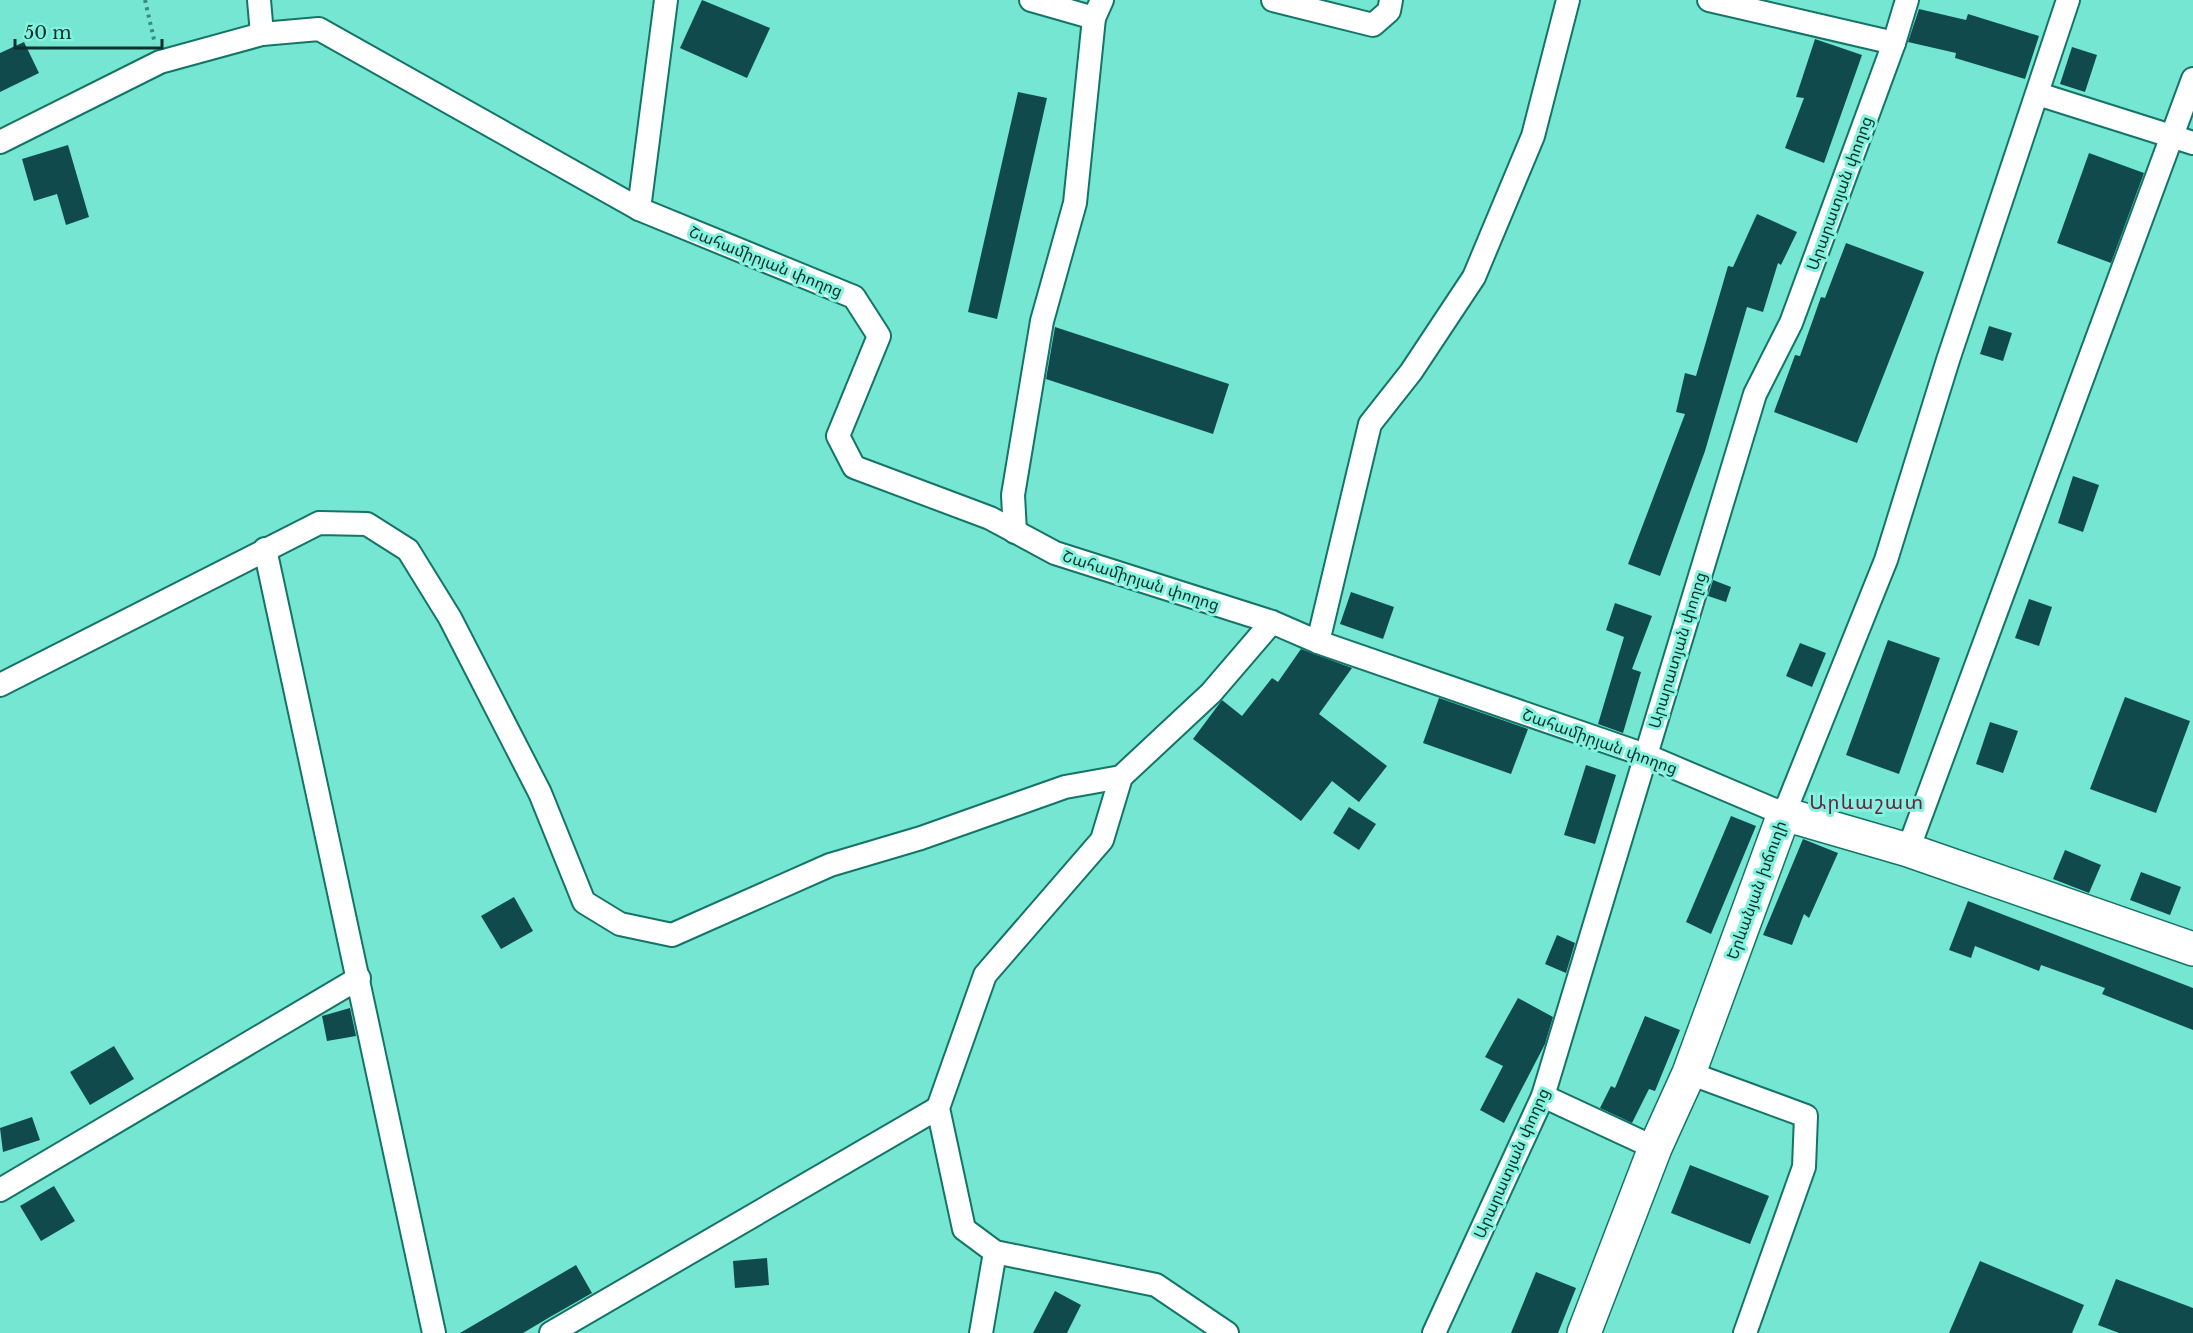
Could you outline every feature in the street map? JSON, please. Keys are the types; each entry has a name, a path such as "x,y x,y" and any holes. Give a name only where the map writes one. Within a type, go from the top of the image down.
{"main road":[{"name":"Երևանյան խճուղի","path":"1584,1333 1655,1148 1689,1073 1784,814 1908,850 2193,949"}],"street":[{"path":"259,0 262,33"},
{"path":"639,209 666,0"},
{"path":"1015,532 1013,495 1042,321 1075,203 1098,9 1031,0"},
{"path":"1273,0 1374,25 1389,11 1391,0"},
{"path":"1318,642 1370,424 1411,372 1474,277 1533,136 1568,0"},
{"path":"1708,0 1894,43"},
{"name":"Արարատյան փողոց","path":"1434,1333 1543,1096 1755,394 1791,323 1894,43 1906,0"},
{"path":"1784,814 1886,560 1948,360 2068,0"},
{"name":"Շահամիրյան փողոց","path":"0,142 160,62 262,33 319,29 639,209 854,297 879,336 838,436 854,467 990,518 1054,553 1272,622 1318,642 1645,755 1784,814"},
{"path":"1908,850 2193,79"},
{"path":"2038,94 2193,143"},
{"path":"0,685 319,523 368,524 408,550 450,618 540,793 584,902 620,924 672,935 830,865 921,838 1065,787 1121,777"},
{"path":"265,549 434,1333"},
{"path":"1227,1333 1156,1285 995,1252 964,1229 938,1108 985,975 1102,840 1121,777 1211,693 1272,622"},
{"path":"0,1190 359,978"},
{"path":"1689,1073 1806,1116 1804,1167 1745,1333"},
{"path":"1543,1096 1655,1148"},
{"path":"551,1333 938,1108"},
{"path":"981,1333 995,1252"}],"path":[{"path":"145,0 148,21 160,62"}],"building":[{"path":"702,0 770,28 747,78 680,48"},
{"path":"1919,9 1966,20 1968,14 2039,36 2025,79 1955,58 1956,53 1908,42"},
{"path":"1815,39 1862,55 1824,163 1785,148 1804,98 1796,97"},
{"path":"24,42 39,73 0,92 0,53"},
{"path":"2072,47 2097,55 2085,92 2060,84"},
{"path":"1018,92 1047,98 997,319 968,312"},
{"path":"68,145 89,217 66,225 57,194 34,201 22,159"},
{"path":"2089,153 2144,173 2111,263 2057,243"},
{"path":"1757,214 1797,232 1781,265 1778,263 1763,312 1747,307 1705,451 1660,576 1628,564 1685,414 1676,412 1685,373 1696,376 1728,266 1733,267"},
{"path":"1846,243 1924,272 1857,443 1774,412 1795,355 1800,356 1821,297 1825,298"},
{"path":"1989,326 2012,333 2003,361 1980,354"},
{"path":"1055,327 1229,384 1213,434 1046,379"},
{"path":"2073,476 2099,485 2083,532 2058,523"},
{"path":"1713,580 1731,587 1726,602 1708,596"},
{"path":"1351,592 1394,607 1383,639 1340,624"},
{"path":"2029,599 2052,607 2039,646 2015,638"},
{"path":"1615,603 1652,616 1632,669 1641,672 1623,733 1598,724 1624,637 1606,630"},
{"path":"1888,640 1940,658 1899,774 1846,755"},
{"path":"1800,643 1826,653 1812,687 1786,676"},
{"path":"1301,649 1352,668 1319,714 1387,766 1359,802 1332,781 1301,821 1193,739 1222,700 1242,716 1272,678 1278,682"},
{"path":"2125,697 2190,721 2156,813 2090,789"},
{"path":"1439,698 1528,729 1511,774 1423,743"},
{"path":"1990,722 2018,731 2003,773 1976,764"},
{"path":"1586,765 1616,775 1595,844 1564,835"},
{"path":"1349,807 1376,824 1359,850 1333,833"},
{"path":"1731,816 1756,826 1711,934 1686,922"},
{"path":"1803,839 1838,853 1809,918 1804,914 1792,945 1763,935"},
{"path":"2065,850 2101,865 2089,893 2053,879"},
{"path":"2141,872 2181,887 2170,915 2130,900"},
{"path":"514,897 533,931 501,949 481,916"},
{"path":"1968,901 2193,988 2193,1030 2102,994 2105,988 2041,965 2039,971 1975,946 1971,958 1949,950"},
{"path":"1557,935 1575,943 1566,973 1545,964"},
{"path":"1518,998 1553,1017 1545,1044 1504,1123 1480,1110 1503,1066 1485,1057"},
{"path":"350,1008 356,1036 327,1041 322,1016"},
{"path":"1645,1016 1680,1030 1655,1091 1649,1089 1632,1123 1600,1108 1611,1086 1615,1088"},
{"path":"114,1046 134,1079 90,1105 70,1072"},
{"path":"32,1117 40,1140 3,1152 0,1128"},
{"path":"1690,1165 1769,1196 1750,1244 1671,1213"},
{"path":"54,1186 75,1221 41,1241 20,1206"},
{"path":"767,1258 769,1285 735,1288 733,1261"},
{"path":"1980,1261 2084,1305 2072,1333 1949,1333"},
{"path":"576,1265 592,1293 523,1333 460,1333"},
{"path":"1536,1272 1576,1288 1558,1333 1511,1333"},
{"path":"2116,1279 2193,1308 2193,1333 2119,1333 2098,1325"},
{"path":"1055,1291 1081,1305 1067,1333 1033,1333"}],"district":[{"name":"Արևաշատ","path":"1867,802"}]}
